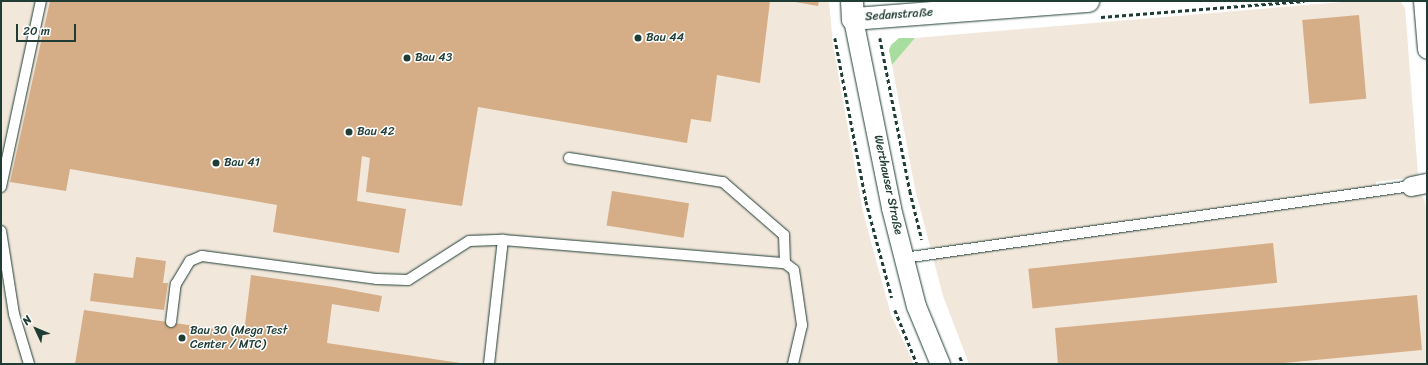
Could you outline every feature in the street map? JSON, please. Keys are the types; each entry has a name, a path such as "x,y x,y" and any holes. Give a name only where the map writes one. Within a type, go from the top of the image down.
{"main road":[{"name":"Sedanstraße","path":"853,10 1088,1"}],"street":[{"path":"1423,1 1427,49"},
{"name":"Werthauser Straße","path":"853,10 891,208 916,306 940,364"}],"lane":[{"path":"1,187 41,1"},
{"path":"569,158 723,182 784,235 785,263"},
{"path":"904,258 1419,184"},
{"path":"1,231 14,314 29,364"},
{"path":"488,364 504,240"},
{"path":"171,322 176,284 190,261 202,256 377,279 408,280 468,241 504,240 785,263 794,270 802,324 793,364"}],"path":[{"path":"879,35 910,191 925,254"},
{"path":"957,351 963,364"}],"shaded area":[{"path":"1,1 829,1 833,45 863,212 891,315 914,364 1,364"},
{"path":"1354,1 1400,1 1405,8 1418,174 1416,177 1376,182 1376,196 1416,192 1422,196 1425,201 1427,219 1427,364 969,364 943,296 915,189 892,65 915,38"}],"green space":[{"path":"899,38 915,38 892,65 889,50 891,45"}],"building":[{"path":"50,1 770,1 760,83 717,75 711,122 691,119 687,143 478,107 462,206 366,192 370,158 362,156 357,201 406,209 399,253 273,232 277,205 70,169 66,191 10,182"},
{"path":"789,1 819,1 818,6"},
{"path":"1359,15 1366,99 1310,104 1302,20"},
{"path":"612,191 689,203 684,238 607,226"},
{"path":"1273,243 1277,283 1033,308 1028,269"},
{"path":"136,257 166,261 163,283 168,283 164,310 90,301 94,273 133,278"},
{"name":"Bau 30 (Mega Test Center / MTC)","path":"251,275 334,287 382,296 379,312 332,304 327,343 467,364 75,364 84,310 244,333"},
{"path":"1417,295 1422,350 1273,364 1058,364 1055,328"}],"place":[{"name":"Bau 44","path":"638,38"},
{"name":"Bau 43","path":"407,58"},
{"name":"Bau 42","path":"349,132"},
{"name":"Bau 41","path":"216,163"},
{"name":"Bau 30 (Mega Test Center / MTC)","path":"182,338"}]}
